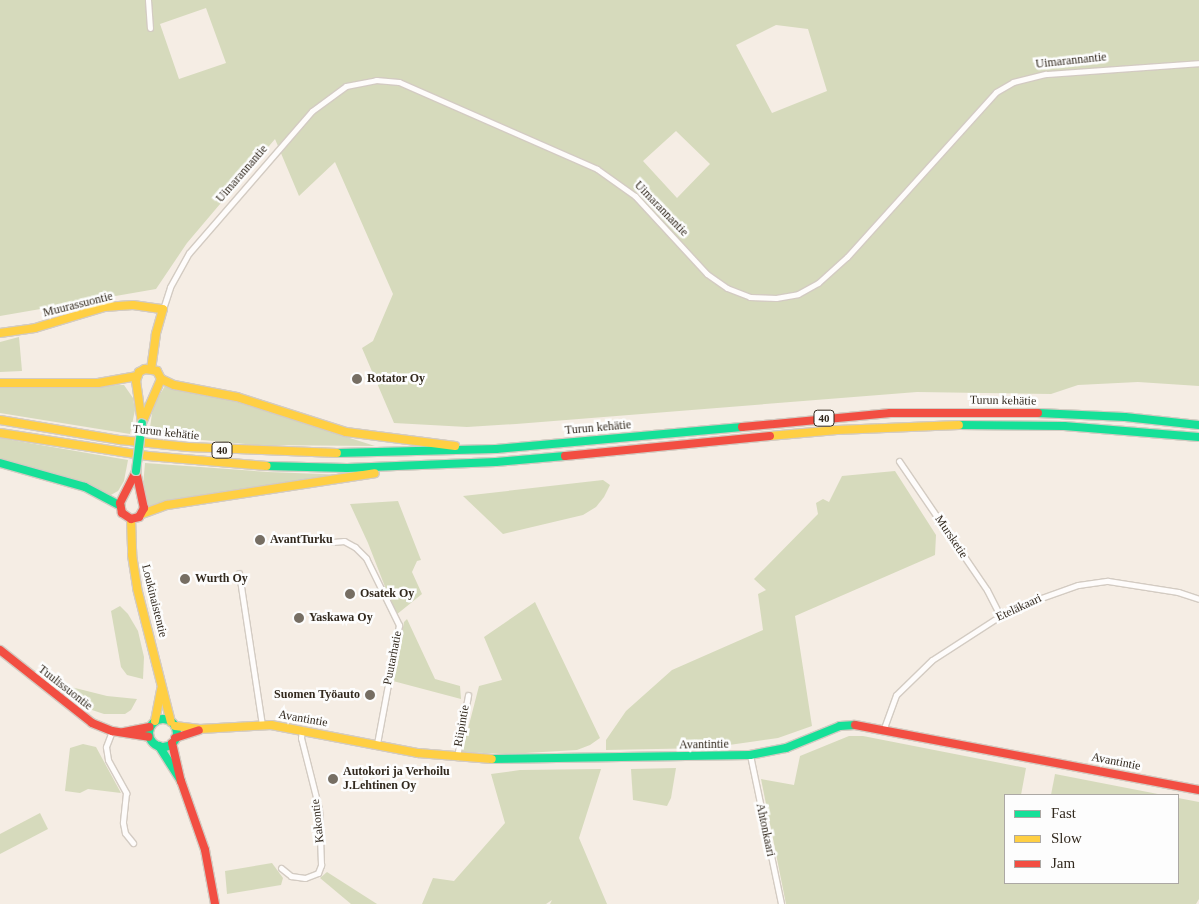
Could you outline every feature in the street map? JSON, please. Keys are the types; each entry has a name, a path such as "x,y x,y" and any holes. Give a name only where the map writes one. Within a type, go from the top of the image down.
{"main road":[{"name":"Muurassuontie","path":"0,333 34,328 104,307 133,305 163,309"},
{"name":"Uimarannantie","path":"151,369 156,334 163,309"},
{"path":"0,383 98,383 124,380 137,376 141,370 151,369 157,371 161,379 174,385 236,397 346,432 421,443 496,448"},
{"path":"120,506 136,471 142,423 137,376"},
{"path":"142,423 161,379"},
{"name":"Turun kehätie","path":"0,420 120,440 249,452 364,454 496,448 890,413 1010,412 1199,424"},
{"name":"Turun kehätie","path":"0,433 108,451 196,461 302,467 419,466 886,427 1009,425 1121,430 1199,438"},
{"path":"1121,430 1199,443"},
{"path":"0,464 85,487 120,506 124,516 131,518 167,505 419,466"},
{"path":"136,471 144,506 142,514"},
{"name":"Loukinaistentie","path":"131,518 133,570 161,688 173,724"},
{"name":"Tuulissuontie","path":"0,650 74,711 92,723 112,731 149,737"},
{"name":"Loukinaistentie","path":"153,724 161,688"},
{"path":"180,781 173,724 163,719 153,724 149,737 153,743 159,746 180,781 205,850 215,904"},
{"name":"Tuulissuontie","path":"122,733 153,724"},
{"name":"Avantintie","path":"173,724 200,729 262,725 302,729 457,757 503,760 750,755 786,748 840,726 862,724 1199,790"},
{"name":"Avantintie","path":"174,740 200,729"},
{"path":"159,746 174,740"}],"street":[{"path":"148,0 150,28"},
{"name":"Uimarannantie","path":"163,309 170,287 189,253 312,111 346,86 376,80 399,82 597,169 635,196 707,274 727,288 750,297 776,298 798,294 825,277 847,256 996,92 1013,82 1056,73 1199,63"},
{"name":"Mursketie","path":"899,461 987,590 1000,616"},
{"name":"Puutarhatie","path":"333,542 344,541 355,547 366,558 400,625 377,744"},
{"path":"239,573 262,725"},
{"name":"Eteläkaari","path":"884,728 896,695 913,676 947,648 1000,616 1060,590 1108,581 1178,592 1199,599"},
{"name":"Riipintie","path":"457,757 468,696"},
{"name":"Kakontie","path":"280,868 290,876 305,878 318,873 321,865 319,810 301,738 302,729"},
{"path":"112,731 106,747 108,760 126,793 123,823 125,833 133,842"},
{"name":"Ahtonkaari","path":"750,755 781,904"}],"green space":[{"path":"0,0 1199,0 1199,386 1138,382 1078,385 1051,394 917,392 467,427 394,423 362,348 373,341 393,294 335,162 299,196 275,139 187,243 156,289 0,316","holes":["206,8 226,63 179,79 160,24","776,25 808,29 827,91 772,113 736,45","676,131 710,164 677,198 643,161"]},
{"path":"19,337 22,371 0,372 0,342"},
{"path":"124,385 133,398 135,410 130,434 0,413 0,387"},
{"path":"165,386 221,397 375,446 256,445 149,435 153,406"},
{"path":"0,438 128,460 124,481 118,491 109,496 0,460"},
{"path":"145,463 268,472 348,475 148,507 143,486"},
{"path":"895,471 936,535 935,555 795,616 812,726 778,738 708,748 606,750 606,740 626,711 672,670 763,630 758,594 766,590 754,579 818,514 816,503 823,499 829,502 842,476"},
{"path":"603,480 610,485 604,497 596,507 583,515 503,534 463,496"},
{"path":"398,501 421,560 417,561 412,572 422,594 396,615 368,543 350,504"},
{"path":"535,602 600,738 590,745 577,750 506,754 462,752 479,686 502,680 484,637"},
{"path":"120,606 128,614 138,631 144,657 143,679 127,675 121,667 111,611"},
{"path":"407,619 435,679 460,686 461,699 393,681 404,622"},
{"path":"63,685 107,696 137,699 131,710 125,714 104,714 89,709"},
{"path":"849,736 863,736 1026,768 1021,794 1004,794 1004,884 1179,884 1179,798 1199,802 1199,899 1196,904 786,904 761,779 794,785 800,756"},
{"path":"83,744 96,747 121,793 88,789 80,793 65,791 70,748"},
{"path":"676,768 671,798 667,806 633,800 631,769"},
{"path":"601,769 579,838 607,904 550,904 552,900 546,904 422,904 433,878 454,881 505,823 491,774 520,770"},
{"path":"1055,774 1158,794 1051,794"},
{"path":"40,813 48,829 0,854 0,834"},
{"path":"272,863 283,878 281,885 227,894 225,871"},
{"path":"327,872 377,904 351,904 320,878"}],"traffic: fast":[{"path":"1038,413 1125,417 1199,425"},
{"path":"136,471 142,423"},
{"path":"959,425 1064,426 1199,437"},
{"path":"337,453 496,449 742,427"},
{"path":"267,466 347,468 496,462 565,456"},
{"path":"0,463 85,487 120,506"},
{"path":"163,719 173,723 177,733 173,743 163,747 153,743 149,733 153,723 163,719"},
{"path":"492,759 750,755 786,748 840,726 855,725"},
{"path":"159,746 181,781"}],"traffic: slow":[{"path":"0,333 35,328 104,307 133,305 163,309 156,334 151,369"},
{"path":"145,369 157,371 161,379 142,423 136,381 139,372 145,369"},
{"path":"0,383 98,383 137,376"},
{"path":"161,379 174,385 237,397 346,432 455,446"},
{"path":"0,420 120,440 188,447 337,453"},
{"path":"770,436 837,430 959,425"},
{"path":"0,433 148,456 267,466"},
{"path":"142,514 167,505 375,473"},
{"path":"131,519 132,555 137,588 171,722"},
{"path":"155,721 161,690"},
{"path":"175,726 200,729 271,725 418,753 492,759"}],"traffic: jam":[{"path":"742,427 890,413 1038,413"},
{"path":"565,456 770,436"},
{"path":"136,471 144,508 139,517 131,519 122,513 120,503 136,471"},
{"path":"0,650 92,723 112,731 149,737"},
{"path":"855,725 1199,790"},
{"path":"124,732 150,727"},
{"path":"175,738 199,730"},
{"path":"172,743 181,781 205,850 215,904"}],"place":[{"name":"Rotator Oy","path":"357,379"},
{"name":"AvantTurku","path":"260,540"},
{"name":"Wurth Oy","path":"185,579"},
{"name":"Osatek Oy","path":"350,594"},
{"name":"Yaskawa Oy","path":"299,618"},
{"name":"Suomen Työauto","path":"370,695"},
{"name":"Autokori ja Verhoilu J.Lehtinen Oy","path":"333,779"}]}
